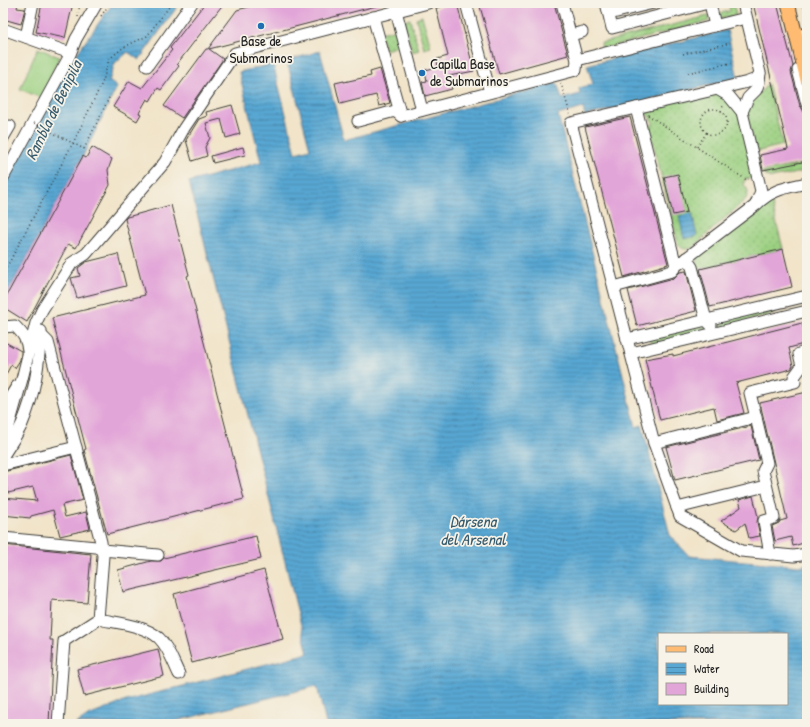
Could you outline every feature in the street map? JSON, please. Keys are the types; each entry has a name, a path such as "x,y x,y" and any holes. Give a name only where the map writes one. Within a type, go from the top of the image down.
{"main road":[{"path":"788,3 807,80"},
{"path":"794,3 805,34 807,55"}],"street":[{"path":"26,37 33,3"},
{"path":"3,178 34,124 76,39 97,3"},
{"path":"147,66 192,3"},
{"path":"3,447 28,355 27,342 34,330 42,310 72,263 86,254 165,162 184,128 235,52 428,3"},
{"path":"466,3 490,92"},
{"path":"401,116 576,70 578,60 562,3"},
{"path":"606,3 612,28 709,3 715,26"},
{"path":"609,14 653,3"},
{"path":"742,112 748,98 756,90 760,73 743,3"},
{"path":"782,3 807,104"},
{"path":"396,11 422,110"},
{"path":"373,17 401,116"},
{"path":"578,60 746,18"},
{"path":"3,29 70,53"},
{"path":"571,35 582,32"},
{"path":"760,73 756,79 752,81 571,124 654,443 680,516 741,551 794,556 807,554"},
{"path":"717,89 729,96 742,112 761,191 756,205"},
{"path":"636,108 676,266"},
{"path":"358,120 395,111 401,116"},
{"path":"3,138 10,126"},
{"path":"758,178 764,182 775,184 807,177"},
{"path":"614,287 672,271 686,258 756,205 764,196 776,190 807,183"},
{"path":"686,258 692,267 706,320 711,324 712,330 710,334"},
{"path":"627,339 807,296"},
{"path":"781,302 786,306 787,311 784,317"},
{"path":"631,353 807,311"},
{"path":"8,325 34,330 48,342 101,542 103,556 98,619"},
{"path":"3,456 22,425 32,396 40,349 34,330"},
{"path":"770,554 764,521 774,518 763,471 767,463 750,393 795,382 794,377 802,366 798,354 807,351"},
{"path":"3,409 14,389 22,379"},
{"path":"654,443 756,417"},
{"path":"3,465 76,447"},
{"path":"678,508 766,486"},
{"path":"3,538 96,547 102,550 158,554"},
{"path":"58,724 64,641 98,619 145,629 159,638 168,649 179,674"}],"path":[{"path":"3,274 75,139 102,81 109,59 124,47 147,36 172,3"},
{"path":"803,3 807,19"},
{"path":"684,54 730,43"},
{"path":"688,73 734,62"},
{"path":"559,74 571,117"},
{"path":"34,124 84,149 110,96"},
{"path":"716,110 724,114 726,121 722,132 714,134 707,132 702,125 702,117 708,111 716,110"},
{"path":"647,114 745,179"},
{"path":"697,147 707,132"}],"green space":[{"path":"728,3 733,3 736,15 717,19 716,14 730,11"},
{"path":"422,16 431,47 424,49 416,18"},
{"path":"708,16 709,21 602,49 601,43"},
{"path":"410,19 419,50 412,52 404,21"},
{"path":"397,29 402,45 385,50 380,33"},
{"path":"38,48 59,57 41,98 20,89"},
{"path":"768,84 783,145 755,152 746,112 751,102"},
{"path":"717,89 736,103 758,178 745,179 744,185 748,192 745,200 692,248 684,249 678,244 649,126 654,124 647,114 645,106"},
{"path":"807,163 807,171 771,178 764,175 762,172"},
{"path":"771,200 783,249 698,270 696,256 750,214"},
{"path":"772,307 774,314 718,328 716,321"},
{"path":"705,324 706,330 651,344 649,337"}],"water":[{"name":"Rambla de Benipila","path":"113,3 180,3 139,60 128,52 115,63 109,81 117,87 83,156 3,302 3,186 73,59"},
{"name":"Dársena del Arsenal","path":"727,30 738,78 585,116 583,108 558,115 636,427 642,425 670,535 689,556 799,566 807,564 807,724 326,724 317,686 164,724 76,724 88,716 126,701 308,653 189,182 261,162 239,72 273,64 296,153 310,149 287,61 320,51 344,140 557,83 562,99 580,94 579,88 593,84 587,65"},
{"path":"692,213 697,236 684,239 679,216"}],"building":[{"path":"5,3 18,3 17,8 25,9 21,24 3,19 3,5 5,5"},
{"path":"42,3 73,3 65,38 36,32"},
{"path":"205,3 224,3 177,64 179,66 161,90 158,88 150,101 147,99 139,113 141,114 137,121 113,107 129,81 142,88 172,50 170,48"},
{"name":"Base de Submarinos","path":"264,3 379,3 380,5 209,49 223,59 182,118 164,106 237,10"},
{"path":"457,3 474,71 449,76 452,89 425,96 422,82 427,81 425,70 438,67 437,59 448,56 436,8"},
{"path":"479,3 554,3 568,55 499,74"},
{"path":"753,3 777,3 793,66 791,72 800,106 803,110 807,125 807,161 763,170 760,155 788,149"},
{"path":"380,69 390,103 379,106 376,95 340,104 335,83 371,76 370,72"},
{"path":"232,105 240,134 226,138 221,119 206,123 210,138 205,147 207,156 192,161 186,140 199,119 207,116 206,112"},
{"path":"630,117 668,264 624,277 585,127"},
{"path":"92,147 112,159 108,170 110,185 76,248 68,244 27,322 3,307 3,302 83,156 86,158"},
{"path":"243,147 245,155 213,163 211,156"},
{"path":"678,174 687,212 673,215 664,177"},
{"path":"171,205 189,275 187,276 244,499 107,534 84,450 86,449 52,318 145,295 125,219 127,217"},
{"path":"783,249 792,287 710,307 700,269"},
{"path":"118,254 126,286 77,298 71,278 80,276 78,268 86,262"},
{"path":"686,271 696,311 637,326 628,290 674,278 680,272"},
{"path":"802,323 807,343 789,348 793,366 791,369 736,383 744,413 717,420 714,407 660,420 645,359 673,354 673,356"},
{"path":"3,341 21,351 21,353 20,360 15,368 11,365 3,380"},
{"path":"807,392 807,542 793,546 791,537 775,541 772,526 787,519 760,403"},
{"path":"751,426 759,460 675,480 666,447"},
{"path":"71,455 83,500 62,505 65,517 86,512 90,529 60,536 53,510 31,516 30,518 3,515 3,498 37,501 33,487 8,493 3,472"},
{"path":"753,496 758,517 757,522 760,536 749,538 745,523 736,530 721,521 741,507 739,500"},
{"path":"256,536 261,559 123,592 118,570 151,561 161,561 164,558"},
{"path":"3,545 91,554 87,603 52,600 50,640 53,640 49,724 3,724"},
{"path":"264,570 283,639 192,663 174,594"},
{"path":"158,649 164,676 84,696 77,669"}],"place":[{"name":"Base de Submarinos","path":"261,26"},
{"name":"Capilla Base de Submarinos","path":"422,73"}]}
